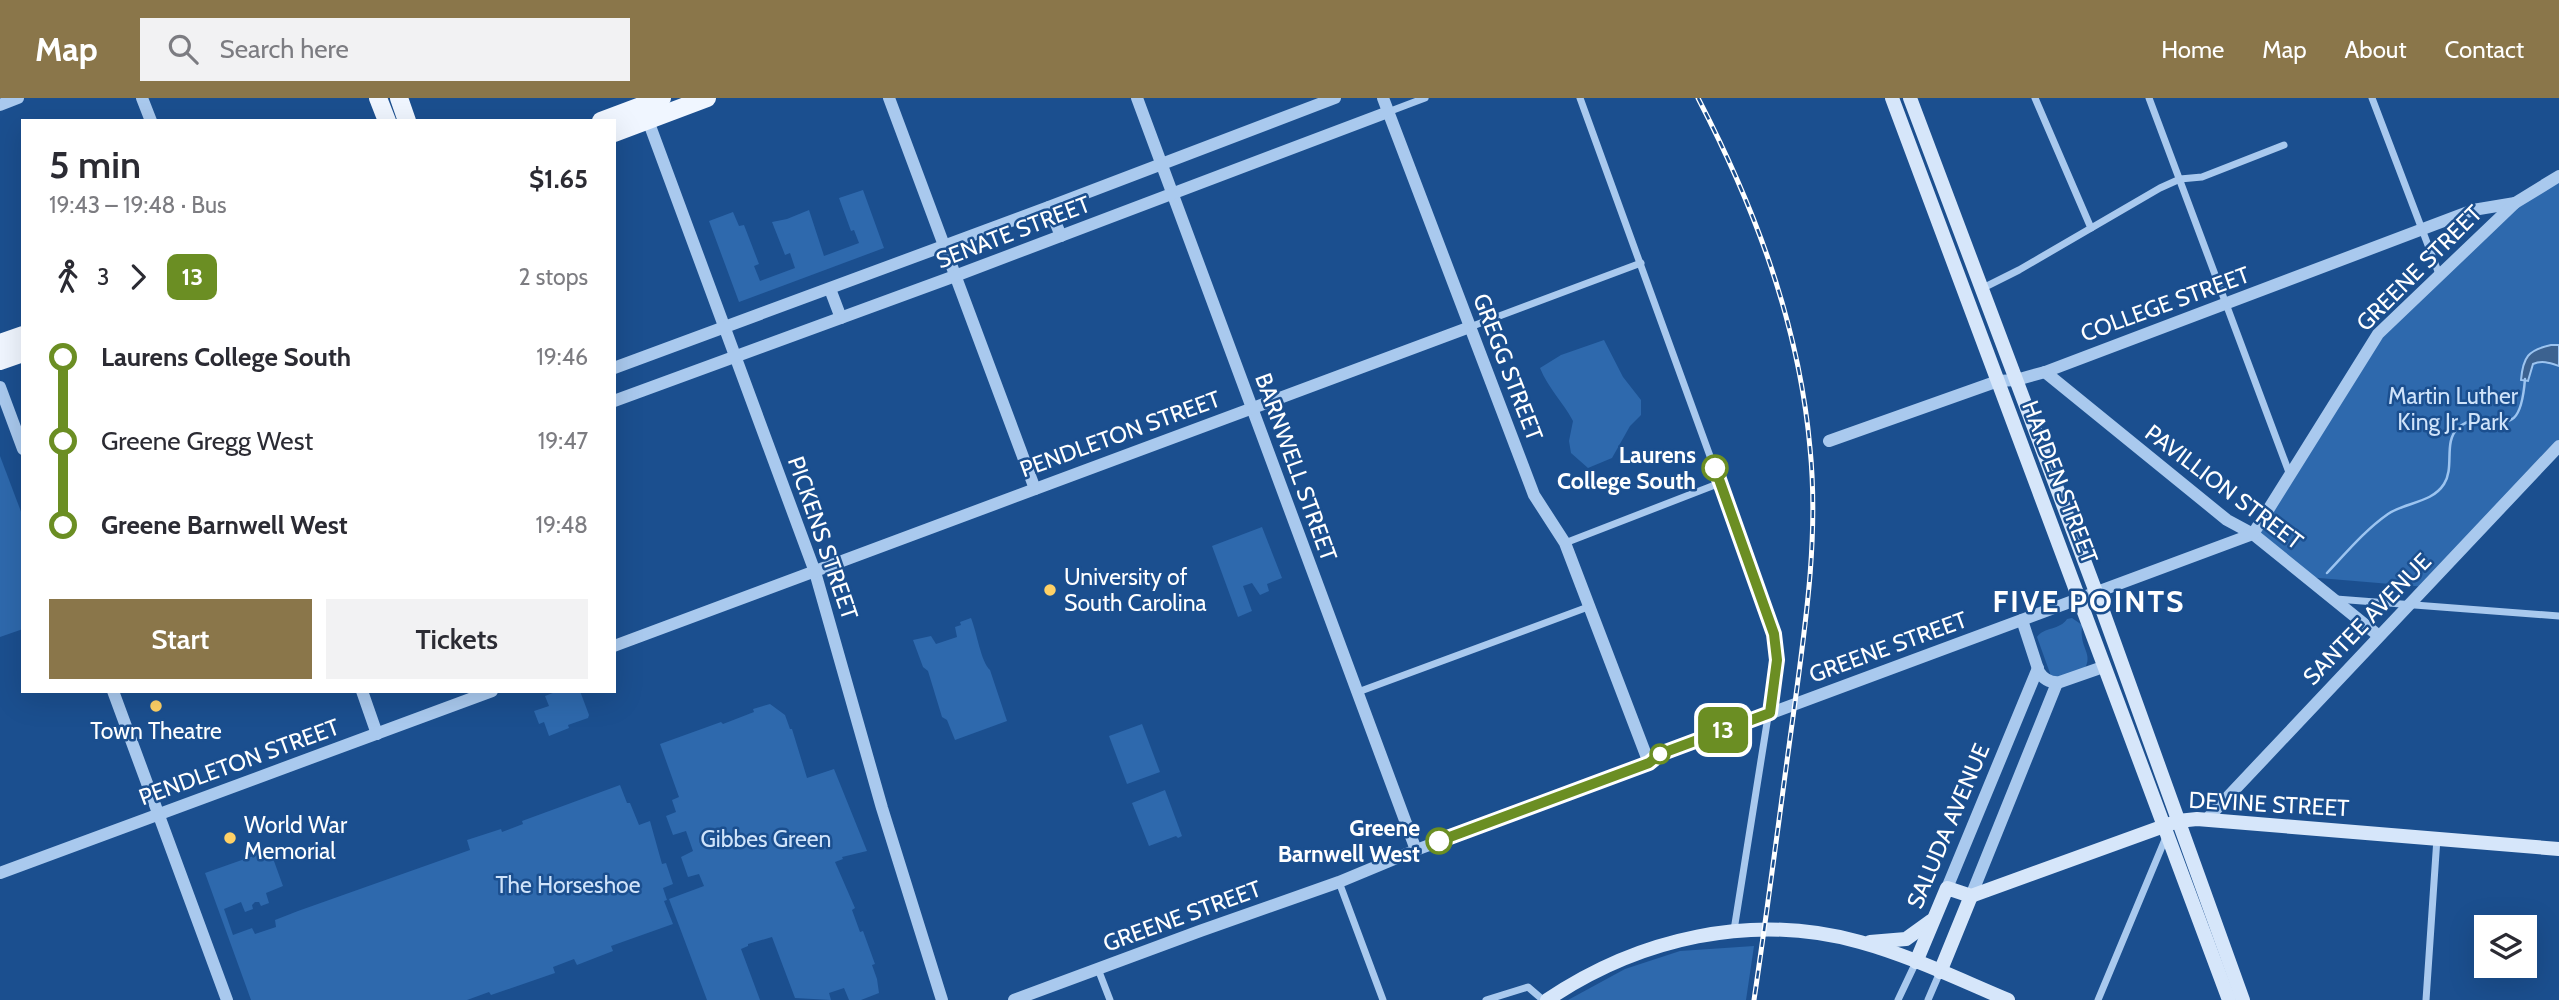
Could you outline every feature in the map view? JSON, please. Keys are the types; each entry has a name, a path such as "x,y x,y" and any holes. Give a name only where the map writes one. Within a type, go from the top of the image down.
{"main road":[{"path":"378,98 386,119"},
{"path":"399,98 406,119"},
{"path":"616,131 644,108 663,98"},
{"path":"608,119 644,108 707,98"},
{"name":"HARDEN STREET","path":"1892,98 2229,1000"},
{"name":"HARDEN STREET","path":"1910,98 2096,592 2243,1000"},
{"path":"0,343 21,336"},
{"path":"0,361 21,354"},
{"name":"DEVINE STREET","path":"1970,896 2164,831 2178,821 2206,820 2559,849"},
{"path":"1948,888 1970,896"},
{"name":"SALUDA AVENUE","path":"1916,962 1948,888"},
{"name":"SALUDA AVENUE","path":"1940,972 1970,896"},
{"path":"1863,942 1906,939 1916,934 1934,917"},
{"path":"1545,1000 1589,974 1625,958 1678,940 1734,930 1800,931 1863,942 2008,1000"}],"street":[{"path":"0,105 18,98"},
{"path":"142,98 149,119"},
{"path":"889,98 1035,489"},
{"name":"BARNWELL STREET","path":"1136,98 1416,850"},
{"name":"SENATE STREET","path":"616,367 1335,98"},
{"name":"GREGG STREET","path":"1383,98 1534,495 1565,543 1649,763"},
{"name":"SENATE STREET","path":"616,400 955,276 1425,98"},
{"path":"1580,98 1774,634 1777,660 1770,713 1734,930"},
{"path":"2035,98 2091,228"},
{"path":"2149,98 2290,475"},
{"path":"2372,98 2439,274"},
{"name":"PICKENS STREET","path":"644,108 815,572 882,807 942,1000"},
{"path":"1981,289 2180,178 2202,177 2284,145"},
{"name":"GREENE STREET","path":"1014,1000 1339,882 1416,850 1649,763 1660,754 2253,534 2378,334 2515,203 2559,176"},
{"name":"COLLEGE STREET","path":"1829,441 1998,381 2017,380 2045,372 2473,210 2515,203"},
{"path":"1049,207 1061,236"},
{"name":"PENDLETON STREET","path":"616,645 1641,264"},
{"path":"830,289 841,318"},
{"name":"PAVILLION STREET","path":"2045,372 2227,520 2253,534 2379,635"},
{"path":"0,387 21,444"},
{"name":"SANTEE AVENUE","path":"2206,820 2559,446"},
{"path":"1565,543 1720,483"},
{"path":"2336,599 2559,616"},
{"path":"1358,692 1588,607"},
{"path":"2022,620 2038,668 2045,679 2057,683 2104,667"},
{"name":"SALUDA AVENUE","path":"1948,888 2038,668"},
{"name":"SALUDA AVENUE","path":"1970,896 2057,683"},
{"path":"114,693 227,1000"},
{"path":"363,693 377,734"},
{"name":"PENDLETON STREET","path":"0,873 487,693"},
{"path":"2098,1000 2164,831"},
{"path":"2426,1000 2437,838"},
{"path":"1339,882 1383,1000"},
{"name":"SALUDA AVENUE","path":"1898,1000 1916,962"},
{"path":"1098,969 1110,1000"},
{"name":"SALUDA AVENUE","path":"1928,1000 1940,972"},
{"path":"1486,1000 1528,987 1545,1000"}],"green space":[{"name":"Martin Luther King Jr. Park","path":"2559,176 2559,446 2426,587 2307,577 2253,534 2378,334 2515,203"},
{"path":"863,190 884,248 739,302 709,221 733,212 739,226 744,225 759,264 754,266 760,281 795,268 790,253 785,255 772,222 809,210 824,256 859,243 854,230 851,231 839,198"},
{"path":"1604,340 1623,377 1641,400 1641,415 1630,426 1612,458 1588,468 1571,453 1569,441 1573,421 1540,368 1561,355"},
{"path":"0,456 21,512 21,630 0,637"},
{"path":"1262,527 1282,578 1267,584 1269,591 1260,595 1252,583 1243,586 1252,611 1238,617 1212,546"},
{"path":"971,618 1007,721 955,740 947,720 942,717 928,671 923,667 913,640 931,636 936,644 957,637 955,627"},
{"path":"2072,618 2082,625 2087,664 2085,668 2058,678 2051,676 2037,637"},
{"path":"553,693 581,693 588,718 549,736 544,722 539,724 534,711 549,706 545,696"},
{"name":"Gibbes Green","path":"770,704 785,715 792,729 807,778 834,769 867,851 842,857 843,859 835,862 855,908 852,910 860,932 863,931 875,964 872,965 879,993 861,1000 849,1000 844,988 829,993 831,1000 795,998 772,937 748,944 741,949 760,1000 707,1000 669,899 704,886 699,874 688,877 681,857 693,851 686,831 673,835 666,816 676,812 672,800 679,797 660,744 721,722 723,724"},
{"path":"1142,724 1160,772 1127,784 1109,736"},
{"name":"The Horseshoe","path":"620,785 639,825 650,821 662,864 666,863 673,884 663,888 667,900 664,901 673,924 611,946 613,951 577,965 574,959 553,967 555,973 491,995 489,992 467,1000 251,1000 205,873 270,850 283,886 266,893 269,903 261,906 259,902 255,902 253,909 245,912 241,902 224,909 233,935 252,928 255,934 276,927 275,920 298,911 470,850 467,840 501,829 502,832 523,824 522,821"},
{"path":"1165,790 1182,836 1149,846 1132,803"},
{"path":"1754,946 1746,1000 1568,1000 1625,969 1680,951"}],"shaded area":[{"path":"2559,345 2559,366 2543,362 2533,364 2528,381 2521,380 2528,356 2537,349"}],"waterway":[{"path":"2327,573 2364,534 2388,514 2426,499 2439,490 2447,477 2451,440 2458,428 2470,421 2481,419 2510,421 2522,402 2525,379"}],"railway":[{"path":"1698,98 1738,182 1771,268 1796,356 1810,448 1813,515 1806,617 1754,1000"}],"bus line":[{"name":"13","path":"1439,841 1649,763 1660,754 1770,713 1777,647 1715,468"}],"place":[{"name":"Laurens College South","path":"1715,468"},
{"name":"University of South Carolina","path":"1050,590"},
{"name":"Town Theatre","path":"156,706"},
{"name":"World War Memorial","path":"230,838"},
{"name":"Greene Barnwell West","path":"1439,841"}],"district":[{"name":"FIVE POINTS","path":"2089,601"}]}
